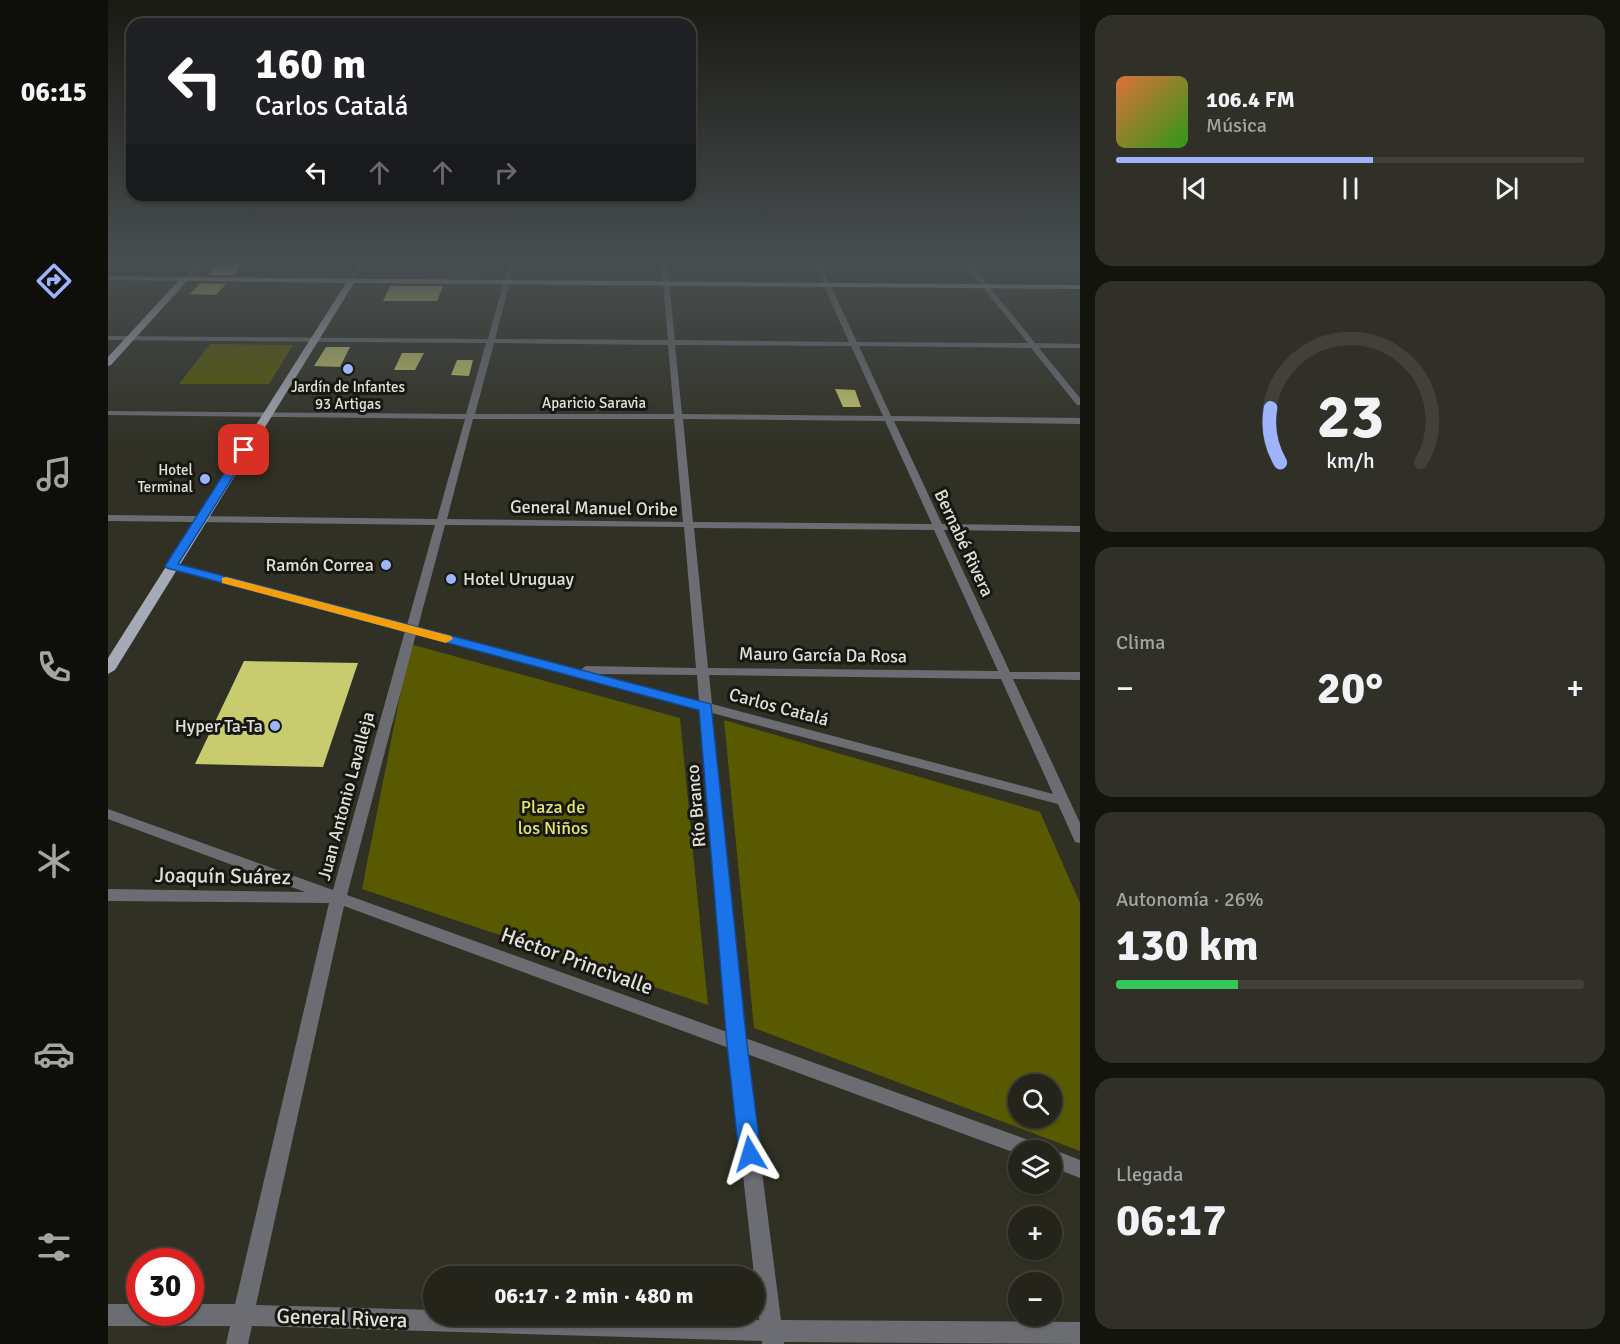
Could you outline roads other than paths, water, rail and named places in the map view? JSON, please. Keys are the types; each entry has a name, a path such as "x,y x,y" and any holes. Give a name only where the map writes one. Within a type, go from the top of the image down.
{"main road":[{"path":"108,363 144,326"},
{"path":"108,670 322,326"}],"street":[{"name":"Juan Antonio Lavalleja","path":"237,1344 338,898 495,326"},
{"name":"Río Branco","path":"670,326 737,1044 772,1338"},
{"name":"Bernabé Rivera","path":"847,326 1080,838"},
{"path":"1017,326 1080,403"},
{"path":"108,338 1080,346"},
{"name":"Aparicio Saravia","path":"108,413 1080,421"},
{"name":"General Manuel Oribe","path":"108,518 1080,529"},
{"name":"Carlos Catalá","path":"171,566 1063,801"},
{"name":"Mauro García Da Rosa","path":"566,670 1080,676"},
{"name":"Héctor Princivalle","path":"108,814 1008,1142"},
{"name":"Joaquín Suárez","path":"108,895 338,898"},
{"path":"1062,1162 1080,1168"},
{"name":"General Rivera","path":"108,1314 244,1315 772,1338 1080,1333"}],"place":[{"name":"Jardín de Infantes 93 Artigas","path":"348,369"},
{"name":"Hotel Terminal","path":"205,479"},
{"name":"Ramón Correa","path":"386,565"},
{"name":"Hotel Uruguay","path":"451,579"},
{"name":"Hyper Ta-Ta","path":"275,726"}],"park label":[{"name":"Plaza de los Niños","path":"553,817"}]}
